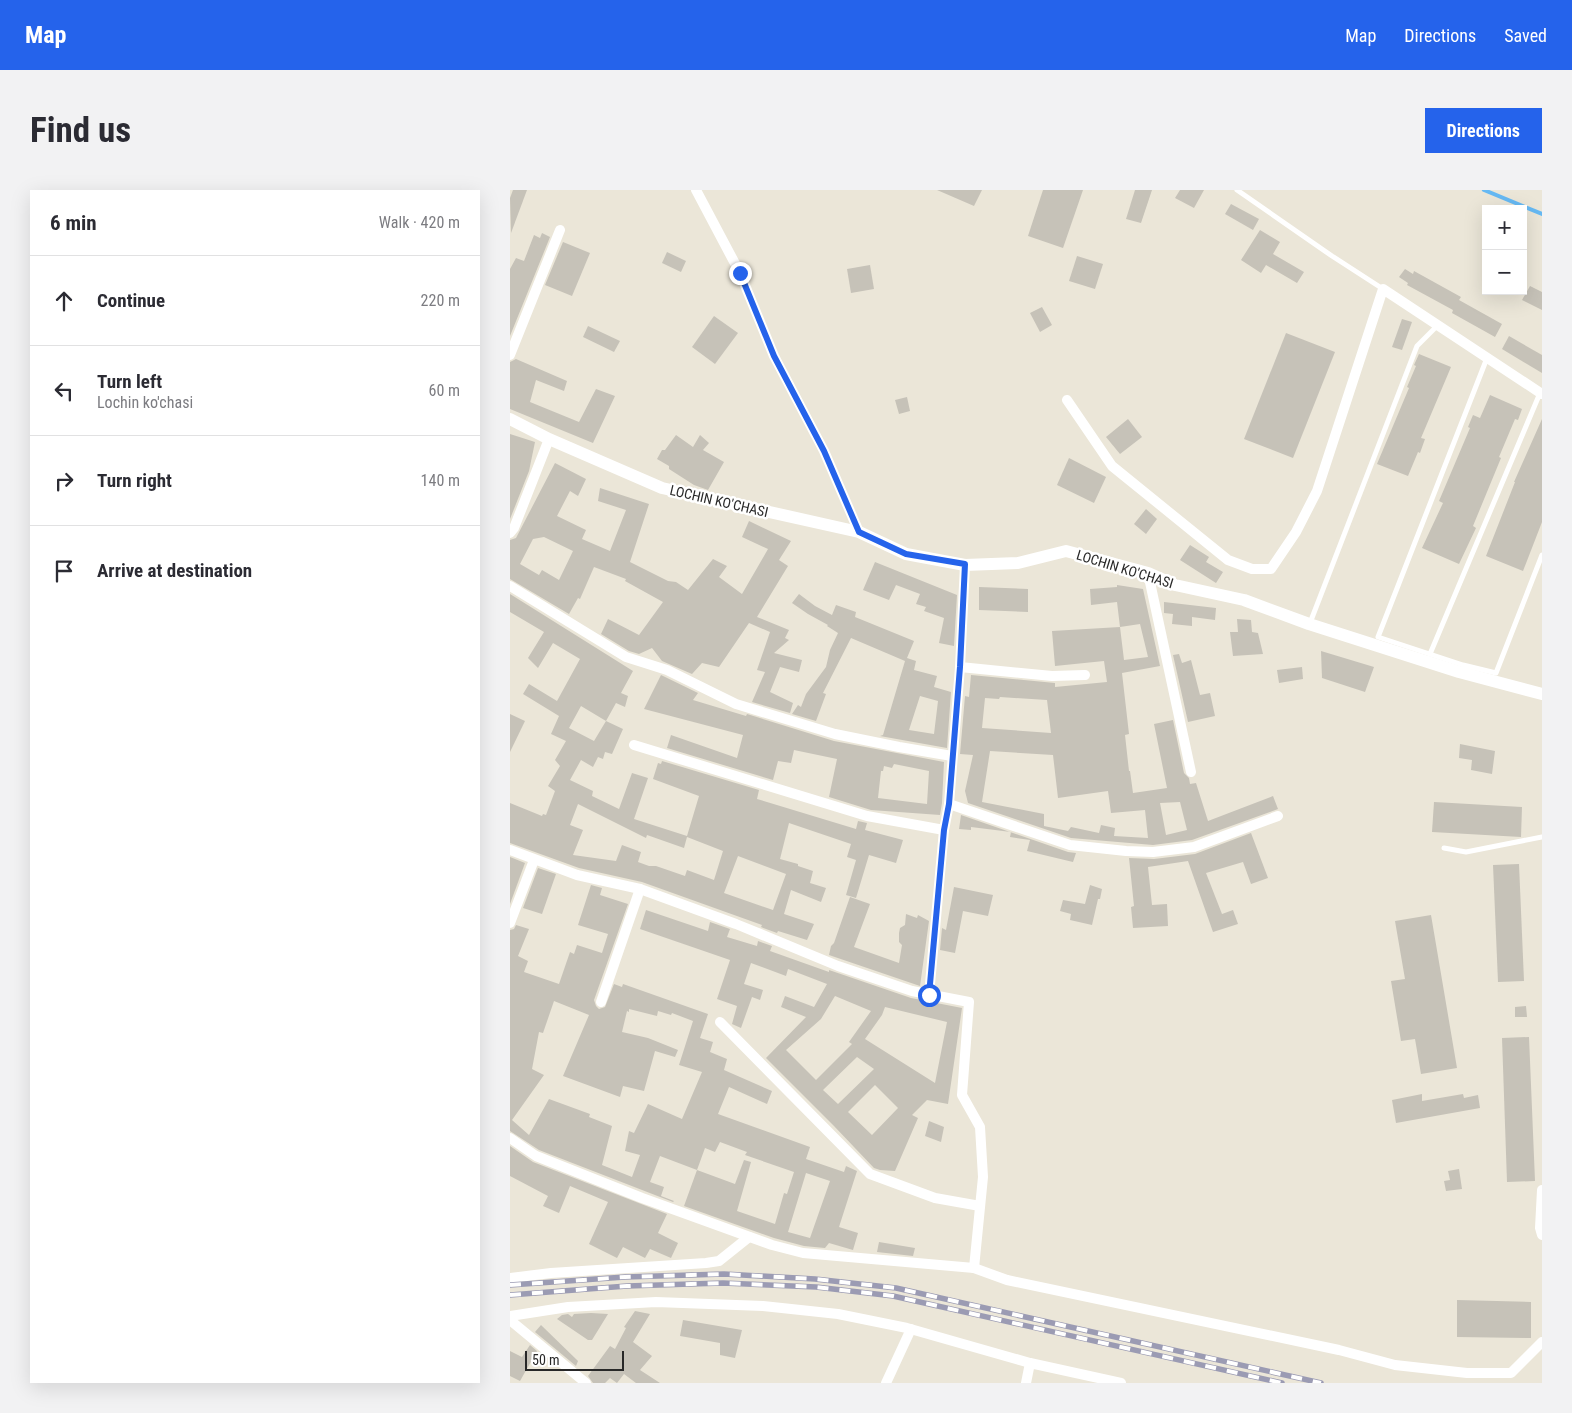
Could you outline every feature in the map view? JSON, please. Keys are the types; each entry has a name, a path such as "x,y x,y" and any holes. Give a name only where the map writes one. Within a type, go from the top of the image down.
{"street":[{"path":"696,190 740,273 774,356 824,451 859,532"},
{"path":"510,355 560,230"},
{"path":"1067,400 1112,466 1228,560 1252,569 1272,569 1296,532 1316,491 1383,289 1541,393"},
{"name":"LOCHIN KO'CHASI","path":"510,419 549,439 662,488 859,532 906,554 965,564 1018,564 1066,551 1148,573 1175,585 1244,600 1309,624 1459,672 1542,694"},
{"path":"510,533 514,528 549,439"},
{"path":"929,995 944,830 949,804 960,667 965,564"},
{"path":"1148,573 1191,772"},
{"path":"510,586 626,657 667,670 736,704 835,734 952,756"},
{"path":"960,667 1052,676 1085,675"},
{"path":"634,745 867,816 944,830"},
{"path":"949,804 1070,845 1153,852 1194,847 1278,816"},
{"path":"510,850 577,875 640,889 736,924 838,966 912,991 969,1002 962,1095 980,1127 983,1177 974,1268"},
{"path":"510,923 534,860"},
{"path":"601,1002 640,889"},
{"path":"720,1022 870,1174 935,1198 980,1206"},
{"path":"510,1138 536,1156 642,1198 749,1237 803,1253 974,1268 1007,1280 1339,1350 1395,1365 1468,1373 1511,1373 1542,1342"},
{"path":"1542,1190 1540,1228 1542,1235"},
{"path":"510,1278 552,1273 719,1261 749,1237"},
{"path":"510,1316 568,1307 656,1302 763,1306 838,1314 911,1329 1030,1363 1121,1383"},
{"path":"510,1320 586,1383"},
{"path":"886,1383 911,1329"},
{"path":"1026,1383 1030,1363"}],"lane":[{"path":"1237,190 1383,289"},
{"path":"1309,624 1417,346 1438,325"},
{"path":"1487,358 1378,637 1496,673 1542,554"},
{"path":"1430,654 1541,393"},
{"path":"1444,848 1466,852 1542,837"}],"building":[{"path":"513,190 527,190 511,233 510,198"},
{"path":"937,190 982,190 974,206"},
{"path":"1043,190 1083,190 1063,248 1028,236"},
{"path":"1135,190 1152,190 1141,223 1126,219"},
{"path":"1180,190 1204,190 1194,208 1175,198"},
{"path":"1231,204 1259,219 1253,230 1225,214"},
{"path":"1260,230 1280,242 1273,254 1304,272 1297,283 1266,265 1261,273 1241,260"},
{"path":"542,233 550,237 510,336 510,269 516,258 524,261 534,235 540,238"},
{"path":"563,242 590,253 572,296 545,285"},
{"path":"667,252 686,261 681,272 662,263"},
{"path":"1077,256 1103,264 1095,289 1069,281"},
{"path":"870,265 874,289 851,293 847,269"},
{"path":"1405,269 1413,274 1414,271 1461,297 1459,300 1502,324 1495,337 1452,313 1453,310 1407,285 1408,283 1399,277"},
{"path":"1530,286 1542,292 1542,310 1522,300 1525,295 1527,295"},
{"path":"1042,307 1052,325 1040,332 1030,313"},
{"path":"714,316 738,333 715,364 692,347"},
{"path":"1402,319 1412,322 1402,350 1392,347"},
{"path":"588,326 620,341 614,352 583,337"},
{"path":"1286,333 1335,352 1293,458 1244,439"},
{"path":"1509,336 1542,355 1542,373 1502,349"},
{"path":"1419,354 1451,367 1421,438 1425,439 1420,453 1418,452 1408,476 1377,464 1409,388 1407,387"},
{"path":"516,359 567,381 564,391 536,380 530,402 579,422 596,389 615,396 593,443 510,409 510,362"},
{"path":"1490,395 1522,409 1518,420 1515,419 1499,457 1501,458 1473,526 1476,528 1459,564 1422,548 1443,503 1439,501 1470,428 1468,427 1473,415 1480,418"},
{"path":"907,397 910,411 899,414 895,400"},
{"path":"1128,419 1142,437 1120,454 1106,437"},
{"path":"1542,419 1542,522 1523,571 1486,556 1514,482"},
{"path":"510,434 535,442 529,471 510,519"},
{"path":"676,435 693,447 700,435 709,443 703,450 724,462 708,490 694,485 657,459 662,450 665,450"},
{"path":"1069,458 1106,477 1094,503 1057,485"},
{"path":"555,463 586,479 578,496 570,491 557,516 586,530 582,539 610,551 626,510 598,501 600,488 649,504 630,562 668,581 676,582 688,590 713,559 727,566 719,577 742,594 768,549 742,537 749,521 791,541 779,560 788,566 757,617 789,630 785,638 789,640 774,653 802,660 799,672 780,667 770,692 793,703 790,713 752,702 765,672 757,670 770,632 749,623 719,667 702,663 692,674 662,661 652,648 639,654 629,651 601,634 608,619 639,635 663,602 625,581 626,579 594,567 580,599 578,598 569,614 510,579 510,540 516,538","holes":["544,537 573,551 559,580 542,570 539,575 520,564 533,539"]},
{"path":"1146,509 1157,519 1146,534 1134,524"},
{"path":"1190,545 1209,557 1206,562 1223,572 1216,583 1180,560"},
{"path":"875,562 957,595 954,646 939,643 944,618 924,611 926,607 916,604 920,594 896,585 889,600 863,590"},
{"path":"1117,585 1143,589 1160,666 1122,673 1129,734 1125,735 1133,793 1167,788 1154,724 1173,720 1184,773 1189,778 1190,784 1196,783 1208,821 1273,796 1278,809 1192,840 1153,845 1071,838 968,803 965,791 973,755 960,754 965,696 969,697 971,675 1055,683 1055,687 1107,682 1104,661 1055,666 1052,631 1120,627 1117,602 1091,605 1090,589 1117,587","holes":["1140,624 1148,657 1124,660 1120,627","1000,697 1047,700 1051,733 982,728 985,698 999,699","990,751 1053,755 1058,798 1108,791 1111,813 1145,810 1148,838 1114,836 1115,828 1101,825 1099,833 1071,827 1068,831 1044,826 1044,814 982,802","1180,802 1187,830 1166,835 1160,803"]},
{"path":"979,587 1028,589 1028,612 979,610"},
{"path":"510,594 633,671 621,693 628,696 625,707 616,703 606,721 623,729 612,754 605,752 603,759 598,757 593,767 581,760 570,780 593,791 592,796 619,809 632,773 648,778 634,819 687,836 699,796 653,779 658,763 661,764 662,761 759,790 757,799 856,829 858,821 867,823 865,830 903,840 896,863 869,855 856,898 846,895 856,860 847,857 851,844 789,823 780,859 813,871 810,883 826,888 821,902 791,890 784,914 814,924 807,940 778,931 777,933 761,927 762,925 642,882 579,868 510,843 510,803 542,816 543,814 546,815 555,791 548,786 560,766 555,760 566,741 551,734 559,716 523,694 529,684 557,701 580,659 553,643 538,668 528,658 544,632 510,612","holes":["581,706 606,721 594,741 569,728","578,804 646,838 647,835 684,848 687,837 723,851 714,880 687,870 685,876 638,862 641,852 622,845 616,861 573,855 583,830 570,825","738,856 786,874 773,910 724,893"]},
{"path":"799,594 815,606 832,615 836,605 856,612 855,617 914,641 907,658 916,661 914,670 937,676 934,687 951,692 947,748 880,736 883,735 905,661 851,638 823,693 826,694 816,721 792,714 798,705 801,707 806,694 826,667 830,650 838,633 792,603","holes":["920,696 938,701 934,734 909,730"]},
{"path":"1164,602 1216,608 1215,620 1192,617 1192,626 1172,624 1173,614 1164,613"},
{"path":"1237,619 1251,620 1252,632 1258,633 1263,654 1233,656 1230,632 1238,632"},
{"path":"1321,651 1374,667 1365,692 1322,678"},
{"path":"1179,654 1182,663 1191,660 1200,695 1210,693 1215,716 1188,722 1173,655"},
{"path":"1302,667 1303,679 1279,683 1277,670"},
{"path":"661,675 698,693 693,700 746,716 747,714 834,741 944,762 940,815 871,810 829,797 837,759 794,750 791,763 778,761 773,780 667,748 671,735 737,758 743,735 644,709","holes":["894,764 929,771 927,804 878,798 881,771 883,771 884,766 892,768"]},
{"path":"510,714 525,721 510,752"},
{"path":"1460,744 1495,751 1492,774 1471,770 1472,760 1459,758"},
{"path":"1434,802 1522,807 1521,837 1432,832"},
{"path":"961,815 1010,832 971,827 971,830 959,829"},
{"path":"1011,832 1068,852 1076,853 1073,862 1027,851 1030,840 1010,837"},
{"path":"1251,833 1268,878 1251,884 1243,862 1206,873 1222,914 1233,910 1238,924 1213,932 1188,861 1148,867 1152,905 1167,904 1168,926 1133,928 1131,907 1134,906 1129,858 1154,859 1195,854"},
{"path":"510,857 525,863 510,904"},
{"path":"1519,864 1524,981 1498,982 1493,865"},
{"path":"538,868 556,874 542,914 523,908"},
{"path":"591,885 602,888 600,895 628,904 594,1000 599,1009 605,1007 614,984 622,987 623,984 708,1014 700,1038 713,1042 710,1052 727,1059 724,1070 772,1091 767,1104 729,1087 718,1114 810,1147 806,1159 844,1172 846,1166 857,1171 839,1227 858,1233 853,1250 829,1243 825,1248 804,1246 774,1238 684,1206 697,1170 660,1156 650,1182 664,1187 661,1196 673,1202 539,1150 510,1131 510,930 514,929 516,925 529,929 518,956 528,961 524,972 559,984 570,952 574,954 577,945 602,953 608,934 578,925","holes":["554,1001 589,1015 563,1076 620,1097 623,1086 644,1091 655,1051 675,1057 678,1050 648,1038 622,1032 627,1011 629,1012 629,1009 657,1016 658,1011 671,1015 672,1013 693,1021 679,1065 702,1072 682,1119 648,1104 634,1133 629,1131 625,1151 640,1155 632,1177 602,1165 612,1126 589,1117 590,1114 549,1099 529,1135 512,1120 544,1075 532,1069 539,1032 543,1033","720,1142 747,1152 745,1155 794,1172 787,1194 784,1193 775,1224 737,1211 751,1162 744,1160 735,1184 697,1170 705,1148 715,1152","806,1173 830,1181 810,1238 788,1232"]},
{"path":"1090,885 1102,889 1092,925 1070,920 1071,914 1060,911 1063,900 1085,904"},
{"path":"954,887 993,895 988,916 963,911 955,953 940,950 942,928 946,930"},
{"path":"850,897 870,904 854,947 899,963 902,945 899,942 899,933 900,928 905,925 906,914 917,918 918,915 929,921 920,986 829,955"},
{"path":"646,910 708,931 710,922 730,929 727,937 757,946 758,941 772,946 770,951 829,972 829,970 911,998 962,1008 948,1104 927,1100 912,1115 918,1118 895,1171 874,1168 766,1058 806,1017 781,1007 785,996 814,1007 827,984 788,969 786,976 751,963 744,984 763,990 760,1000 752,997 741,1028 732,1024 737,1006 717,999 730,960 640,929","holes":["835,996 871,1011 849,1042 852,1044 816,1080 786,1050 821,1019","885,1007 947,1022 935,1083 865,1039 882,1015","857,1057 874,1069 838,1104 823,1090","875,1085 898,1108 872,1135 848,1112"]},
{"path":"1431,915 1457,1068 1421,1074 1415,1039 1401,1041 1391,981 1405,979 1395,921"},
{"path":"1526,1006 1527,1017 1515,1017 1515,1007"},
{"path":"1529,1037 1535,1181 1507,1182 1502,1038"},
{"path":"1422,1094 1422,1101 1463,1094 1464,1098 1478,1095 1480,1108 1396,1123 1392,1100"},
{"path":"929,1121 944,1127 941,1142 925,1136"},
{"path":"510,1146 533,1162 667,1214 658,1233 678,1243 671,1258 650,1249 645,1258 623,1247 617,1258 589,1244 608,1202 570,1186 559,1213 543,1206 548,1196 510,1176"},
{"path":"1459,1169 1462,1189 1446,1191 1444,1181 1450,1180 1448,1171"},
{"path":"879,1242 915,1248 913,1256 877,1252"},
{"path":"1457,1300 1531,1302 1531,1338 1457,1337"},
{"path":"635,1311 650,1314 633,1342 652,1356 640,1370 660,1383 636,1383 624,1374 617,1383 610,1378 605,1383 593,1383 588,1376 610,1346 615,1349 626,1328 624,1327"},
{"path":"568,1314 572,1317 574,1314 608,1314 592,1340 588,1340 557,1319 562,1315"},
{"path":"683,1320 742,1330 735,1358 720,1355 720,1343 680,1336"},
{"path":"541,1325 578,1361 576,1366 535,1332"},
{"path":"530,1345 537,1351 520,1381 510,1376 510,1351 522,1357"}],"waterway":[{"path":"1484,190 1542,214"}],"railway":[{"path":"510,1285 625,1277 724,1274 815,1279 896,1288 1321,1383"},
{"path":"510,1295 627,1286 723,1283 816,1287 893,1296 1282,1383"}],"route":[{"path":"740,273 774,356 824,451 859,532 906,554 965,564 960,667 949,804 944,830 929,995"}]}
